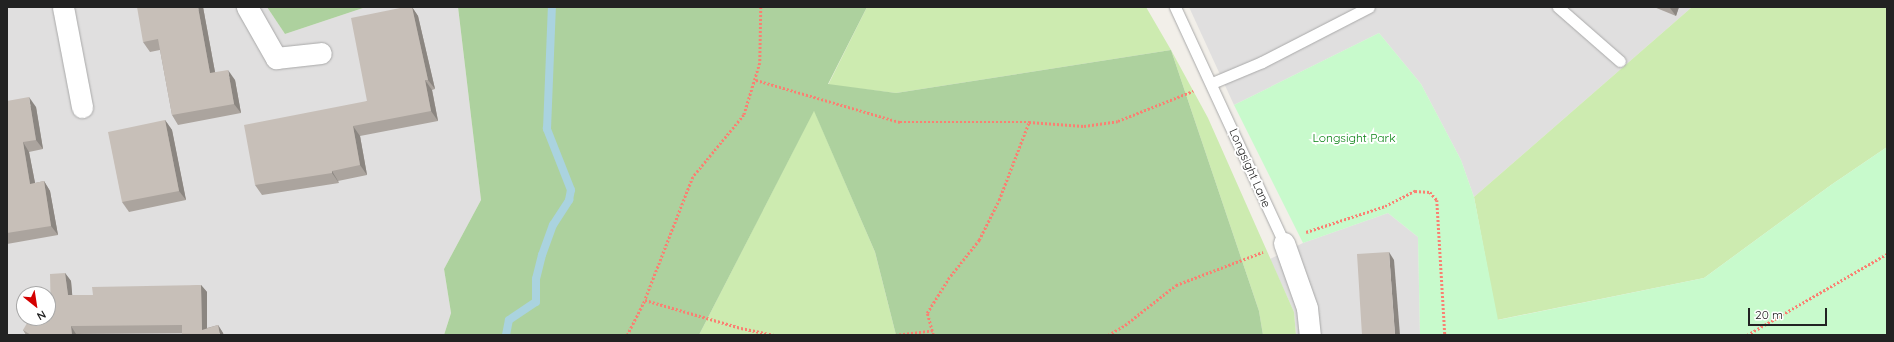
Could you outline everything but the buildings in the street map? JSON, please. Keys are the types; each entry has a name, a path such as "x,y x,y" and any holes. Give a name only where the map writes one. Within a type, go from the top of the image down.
{"street":[{"path":"63,7 82,107"},
{"path":"247,7 276,58 321,53"},
{"name":"Longsight Lane","path":"1284,243 1307,308 1310,335"}],"lane":[{"path":"1212,83 1262,62 1369,7"},
{"path":"1558,7 1620,61"},
{"name":"Longsight Lane","path":"1176,8 1212,83 1284,243"}],"path":[{"path":"627,335 645,300 693,177 744,115 760,63 761,7"},
{"path":"756,80 900,122 1029,122 1084,126 1118,121 1212,83"},
{"path":"934,335 927,313 948,279 979,240 999,200 1029,122"},
{"path":"1108,335 1125,325 1176,286 1284,243 1311,230 1385,206 1415,191 1430,192 1437,200 1445,335"},
{"path":"1747,335 1887,254"},
{"path":"645,300 741,328 775,335"},
{"path":"895,335 933,330"}],"shaded area":[{"path":"7,7 267,7 285,34 366,7 458,7 481,200 444,269 451,313 444,335 7,335"},
{"path":"1189,7 1692,7 1474,197 1461,160 1421,84 1379,33 1234,105"},
{"path":"1388,213 1418,237 1420,335 1296,335 1294,312 1270,259 1303,243"}],"green space":[{"path":"267,7 366,7 285,34"},
{"path":"458,7 867,7 828,84 896,93 1171,50 1259,311 1263,335 896,335 875,252 814,111 699,335 444,335 451,313 444,269 481,200"},
{"path":"867,7 1146,7 1171,50 896,93 828,85"},
{"path":"1692,7 1887,7 1887,147 1831,185 1704,278 1497,320 1474,197"},
{"name":"Longsight Park","path":"1379,33 1421,84 1461,160 1474,197 1498,320 1704,278 1831,185 1887,147 1887,335 1420,335 1418,237 1388,213 1303,243 1234,105"},
{"path":"1171,50 1208,118 1294,312 1296,335 1263,335 1259,311"},
{"path":"814,110 875,252 896,335 699,335"}],"waterway":[{"path":"506,335 509,320 536,302 536,279 542,255 553,225 569,200 571,190 547,129 552,7"}]}
